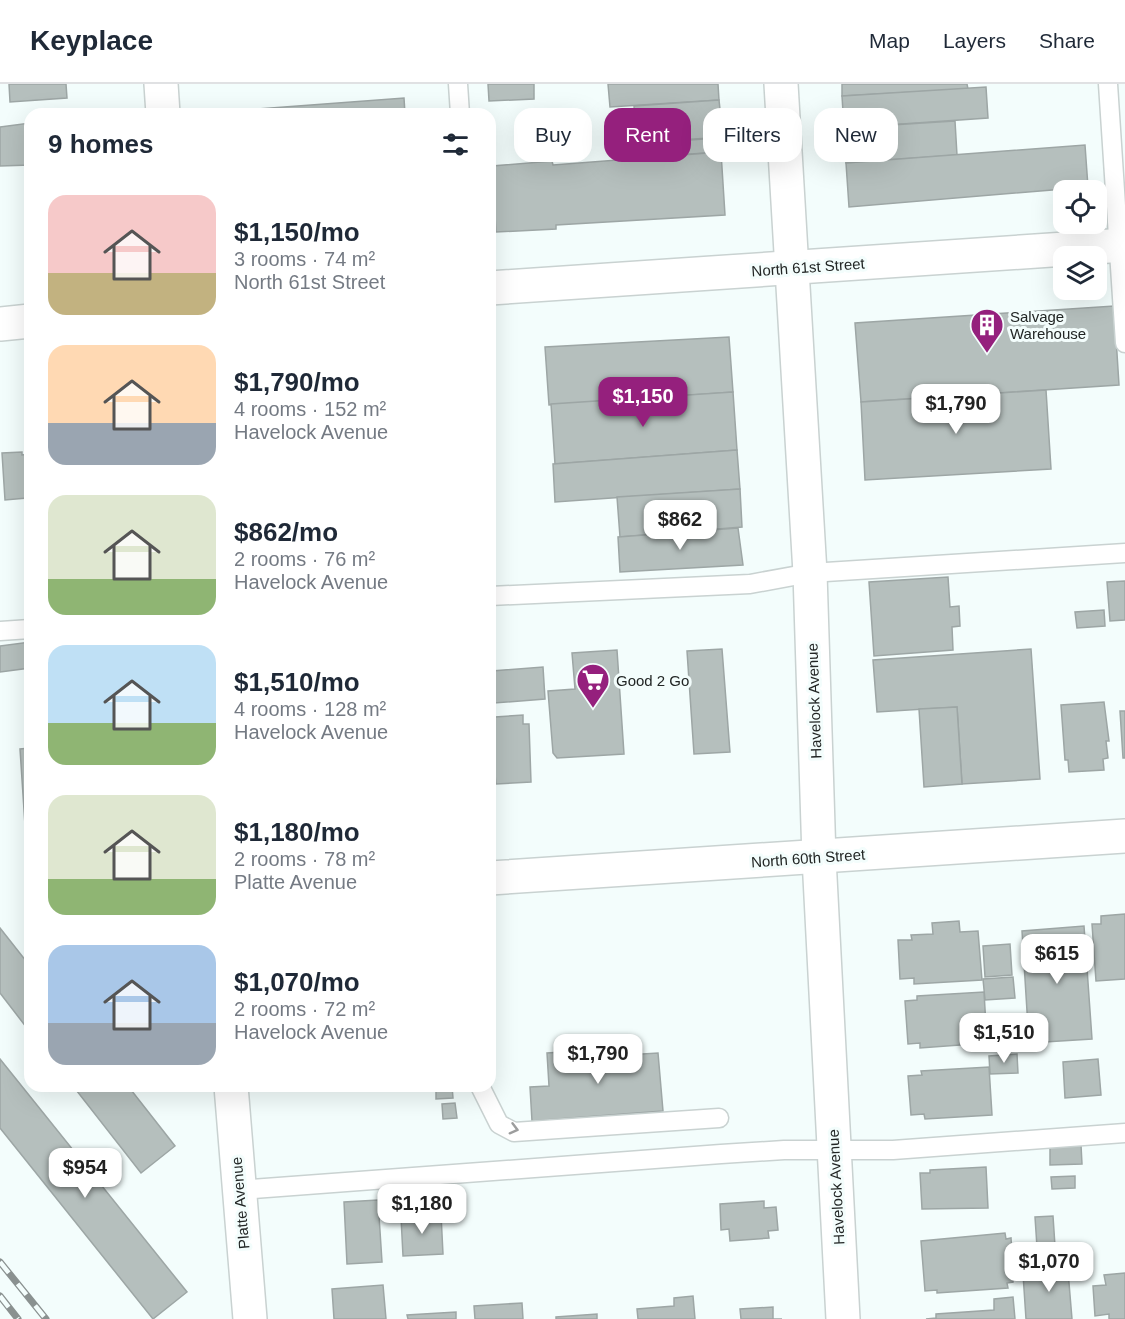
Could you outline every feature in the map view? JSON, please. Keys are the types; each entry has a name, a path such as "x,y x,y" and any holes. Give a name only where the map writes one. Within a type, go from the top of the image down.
{"street":[{"path":"161,84 163,108"},
{"name":"Havelock Avenue","path":"781,84 810,573 819,858 843,1319"},
{"name":"North 61st Street","path":"496,288 1122,245"},
{"path":"0,324 24,322"},
{"name":"North 60th Street","path":"496,878 1125,836"},
{"name":"Platte Avenue","path":"231,1092 250,1319"}],"lane":[{"path":"458,84 460,108"},
{"path":"1108,84 1122,245 1125,343"},
{"path":"496,596 750,584 810,573 1125,553"},
{"path":"0,631 24,629"},
{"path":"483,1092 499,1124 514,1132 719,1118"},
{"path":"239,1191 732,1153 834,1149 893,1150 1125,1133"}],"building":[{"path":"9,84 66,84 67,98 10,102"},
{"path":"488,84 534,84 534,99 489,101"},
{"path":"608,84 718,84 719,100 610,107"},
{"path":"842,84 967,84 968,89 842,96"},
{"path":"986,87 988,118 898,124 898,108 843,108 842,96"},
{"path":"404,98 405,108 270,108"},
{"path":"719,100 720,108 703,108 703,138 691,139 691,108 634,108 634,106"},
{"path":"955,121 957,155 898,159 898,125"},
{"path":"24,124 24,165 0,166 0,127"},
{"path":"703,139 703,153 691,154 691,140"},
{"path":"1085,145 1088,180 1053,180 1053,190 849,207 846,163 898,162 898,159"},
{"path":"703,153 703,162 722,162 725,215 556,225 556,229 496,232 496,166 552,162 553,165 604,161 691,162 691,154"},
{"name":"Salvage Warehouse","path":"1114,306 1119,385 861,402 855,323"},
{"path":"729,337 733,392 549,405 545,347"},
{"path":"1046,390 1051,469 865,480 861,402"},
{"path":"733,392 737,450 555,464 551,404"},
{"path":"737,450 740,489 555,502 553,464"},
{"path":"22,452 24,455 24,498 5,500 2,453"},
{"path":"740,489 742,527 620,537 617,497"},
{"path":"738,528 743,565 620,572 618,537"},
{"path":"948,577 950,607 959,606 960,626 952,627 953,650 874,656 869,582"},
{"path":"1125,581 1125,620 1110,621 1107,582"},
{"path":"1104,610 1105,626 1077,628 1075,612"},
{"path":"24,643 24,669 0,672 0,646"},
{"path":"722,649 730,752 694,754 687,651"},
{"path":"1031,649 1040,779 962,784 957,707 877,712 873,660"},
{"path":"617,650 624,754 557,758 553,753 548,691 575,689 572,653"},
{"path":"543,667 545,699 496,703 496,671"},
{"path":"1104,702 1109,741 1106,741 1108,758 1103,759 1104,770 1069,772 1068,760 1065,760 1061,705"},
{"path":"957,707 962,784 924,787 919,709"},
{"path":"1120,711 1125,711 1125,758 1123,758"},
{"path":"523,715 523,724 529,724 531,782 496,784 496,717"},
{"path":"20,749 24,749 24,810"},
{"path":"1125,914 1125,979 1096,981 1092,924 1101,924 1101,916"},
{"path":"959,921 960,932 978,931 982,980 914,984 914,978 900,979 898,940 912,940 911,935 933,934 932,923"},
{"path":"1084,926 1092,1039 1029,1043 1022,931"},
{"path":"0,928 24,958 24,1024 0,993"},
{"path":"1010,944 1012,975 985,977 983,946"},
{"path":"1013,977 1015,998 985,1000 983,979"},
{"path":"984,992 987,1043 920,1048 920,1043 908,1044 905,1001 917,1000 917,996"},
{"path":"625,1048 626,1055 658,1053 663,1111 532,1121 530,1087 549,1086 547,1053"},
{"path":"1017,1054 1018,1073 990,1074 989,1056"},
{"path":"0,1059 24,1089 24,1092 26,1092 187,1292 153,1319 0,1128"},
{"path":"1098,1059 1101,1095 1065,1098 1063,1062"},
{"path":"989,1067 992,1115 925,1119 924,1114 911,1115 908,1076 922,1075 921,1071"},
{"path":"78,1092 133,1092 175,1146 141,1173"},
{"path":"436,1092 452,1092 453,1098 436,1099"},
{"path":"455,1103 457,1118 443,1119 442,1104"},
{"path":"1081,1145 1082,1164 1050,1165 1050,1147"},
{"path":"986,1167 988,1208 922,1209 920,1173 930,1173 930,1170"},
{"path":"1075,1176 1075,1188 1052,1189 1051,1177"},
{"path":"378,1200 382,1262 347,1264 344,1202"},
{"path":"764,1201 764,1208 776,1207 778,1230 768,1231 769,1238 730,1241 729,1229 721,1230 720,1204"},
{"path":"441,1214 443,1254 403,1256 401,1217"},
{"path":"1053,1216 1055,1246 1037,1247 1035,1217"},
{"path":"1005,1233 1006,1239 1011,1238 1012,1252 1006,1252 1007,1270 1013,1270 1013,1282 1007,1283 1008,1288 937,1293 937,1290 925,1291 921,1241"},
{"path":"1067,1259 1072,1319 1026,1319 1023,1274 1047,1272 1046,1260"},
{"path":"1125,1273 1125,1319 1109,1319 1109,1314 1095,1316 1093,1286 1106,1285 1104,1275"},
{"path":"383,1285 386,1319 334,1319 332,1289"},
{"path":"693,1296 695,1319 638,1319 637,1309 674,1306 674,1298"},
{"path":"1013,1297 1015,1319 926,1319 936,1318 936,1314 994,1310 994,1299"},
{"path":"522,1303 523,1319 475,1319 474,1306"},
{"path":"773,1307 773,1319 741,1319 740,1309"},
{"path":"456,1312 456,1319 408,1319 407,1315"},
{"path":"597,1314 597,1319 556,1319 556,1317"}],"railway":[{"path":"0,1262 46,1319"},
{"path":"0,1296 18,1319"}],"place":[{"name":"Salvage Warehouse","path":"987,354"},
{"name":"Good 2 Go","path":"593,709"}]}
